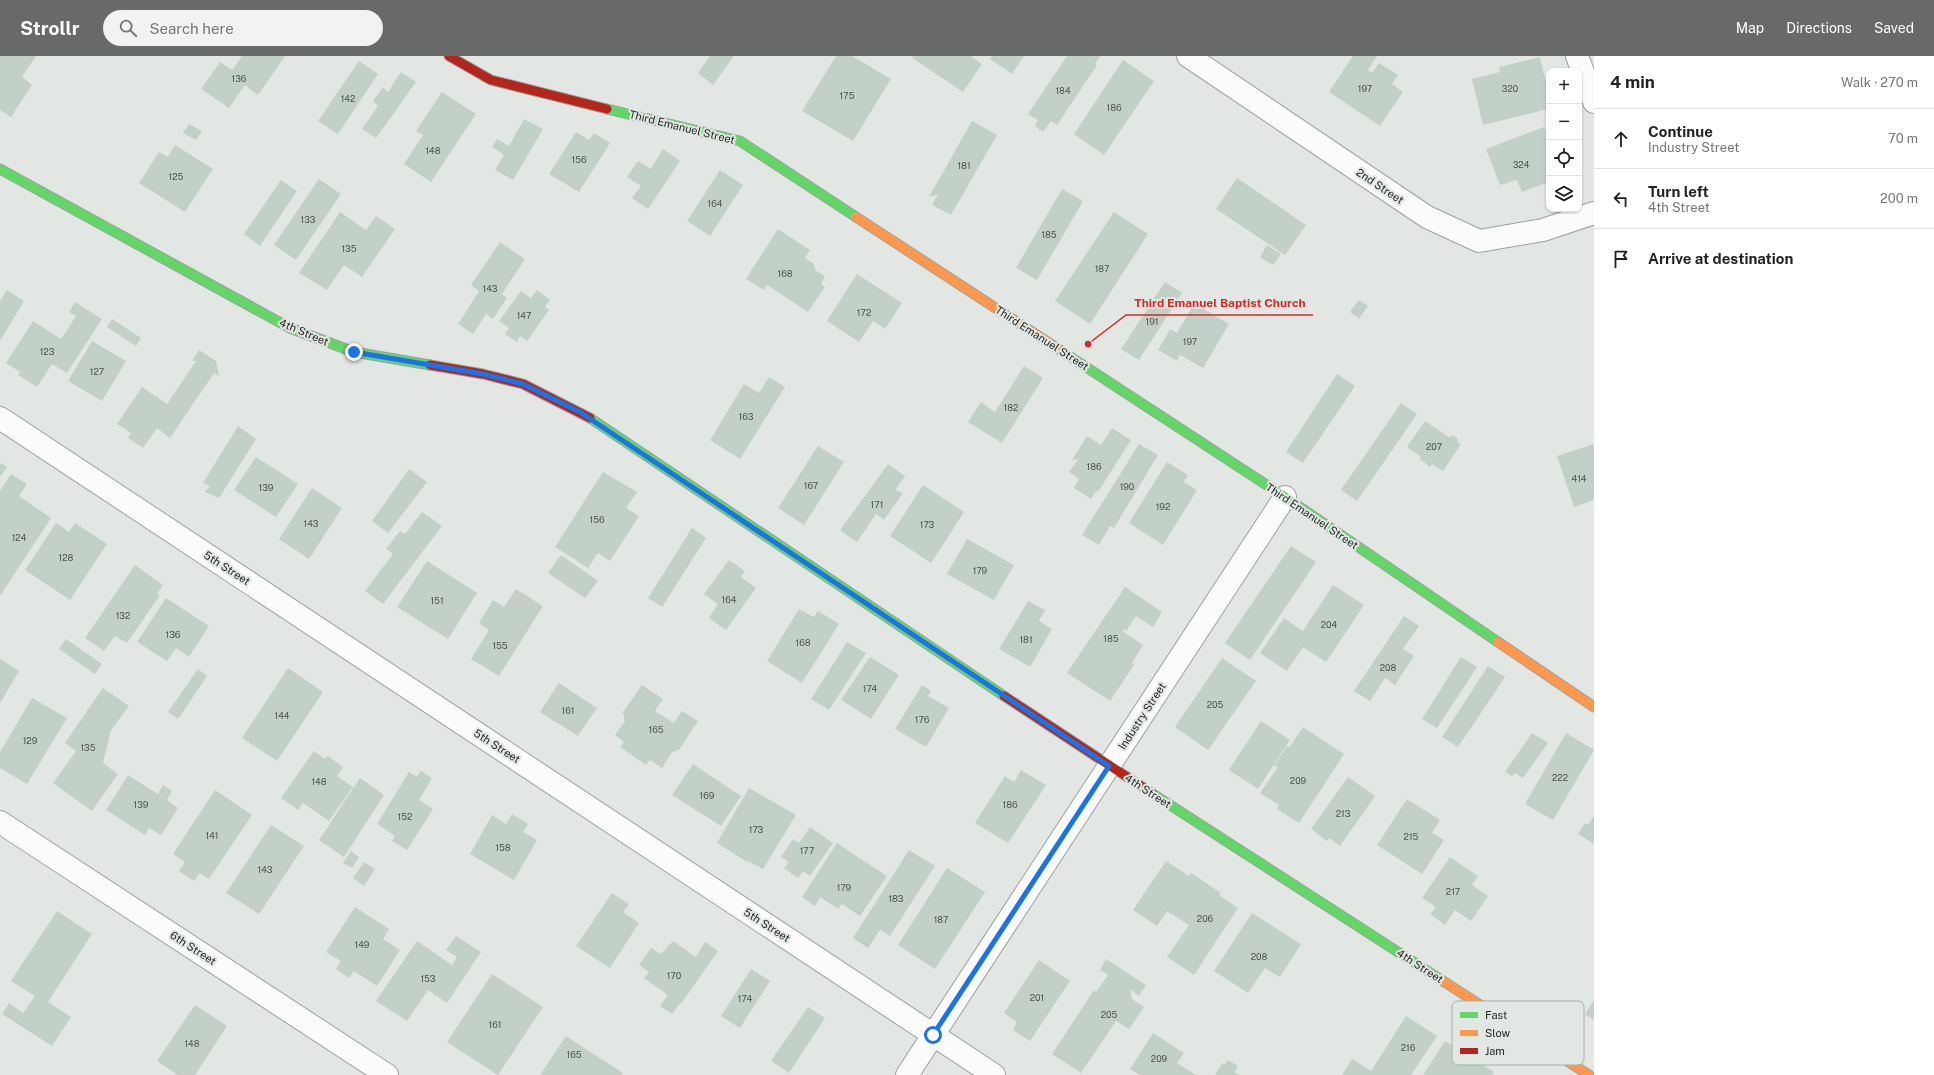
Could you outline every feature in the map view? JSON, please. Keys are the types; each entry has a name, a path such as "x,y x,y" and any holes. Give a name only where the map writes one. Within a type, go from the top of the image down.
{"street":[{"name":"Third Emanuel Street","path":"449,56 491,80 740,141 1285,497 1594,707"},
{"name":"2nd Street","path":"1188,56 1427,217 1479,241 1543,230 1594,213"},
{"path":"1577,56 1594,102"},
{"name":"4th Street","path":"0,169 290,328 354,352 483,374 523,384 580,412 1109,766 1474,1001"},
{"name":"5th Street","path":"0,418 994,1075"},
{"name":"Industry Street","path":"907,1075 1285,497"},
{"name":"6th Street","path":"0,822 387,1075"},
{"name":"4th Street","path":"1573,1065 1589,1075"}],"building":[{"path":"0,56 36,56 22,77 32,85 11,117 0,110"},
{"path":"242,56 285,56 258,95 245,85 229,108 201,89 220,62 232,70"},
{"path":"710,56 734,56 713,85 698,73"},
{"path":"836,56 852,56 891,79 853,141 802,111"},
{"path":"913,56 971,56 982,64 963,92 912,58"},
{"path":"992,56 1024,56 1012,74 990,59"},
{"path":"1067,56 1100,56 1095,64 1097,65 1057,125 1051,121 1043,132 1035,126 1038,120 1028,114"},
{"path":"1353,56 1377,56 1368,70 1372,73 1379,63 1398,75 1392,84 1403,92 1380,126 1329,92"},
{"path":"1540,57 1546,84 1546,110 1483,125 1472,79 1500,72 1499,67"},
{"path":"1123,60 1154,81 1104,155 1074,134"},
{"path":"359,61 378,74 338,134 318,121"},
{"path":"401,72 416,82 376,138 362,129 378,106 373,101 383,87 388,92"},
{"path":"442,92 476,114 431,182 404,164 423,135 416,131"},
{"path":"524,119 543,129 513,180 495,170 504,155 492,147 497,139 509,146"},
{"path":"972,121 997,135 951,215 932,205 938,194 929,197"},
{"path":"189,124 202,131 196,140 183,133"},
{"path":"1544,127 1546,133 1546,183 1522,192 1517,180 1500,185 1486,149"},
{"path":"576,132 589,140 594,133 610,143 579,192 549,174"},
{"path":"175,145 213,169 185,212 139,183 159,152 168,157"},
{"path":"663,149 680,161 648,209 632,198 641,186 627,177 638,161 651,169"},
{"path":"720,170 743,185 710,236 687,221"},
{"path":"1237,178 1306,225 1285,255 1216,209"},
{"path":"319,179 341,194 296,260 274,245"},
{"path":"281,180 297,191 260,246 244,234"},
{"path":"1062,189 1083,201 1037,280 1016,268"},
{"path":"340,212 366,230 376,216 395,229 362,277 344,265 327,290 299,273"},
{"path":"1114,212 1148,234 1090,324 1055,301"},
{"path":"778,229 810,250 805,258 814,264 815,270 825,276 821,284 825,287 808,312 767,285 764,290 746,279"},
{"path":"500,242 525,259 502,294 507,298 493,319 486,314 473,334 458,324 479,291 471,285"},
{"path":"1267,245 1281,254 1273,265 1260,257"},
{"path":"857,274 902,303 885,329 873,321 859,342 827,321"},
{"path":"1165,282 1182,293 1139,360 1121,349"},
{"path":"7,290 24,301 0,341 0,301"},
{"path":"537,290 550,300 545,307 549,310 527,341 520,336 517,342 505,334 509,328 499,321 521,291 531,298"},
{"path":"1359,300 1368,306 1359,319 1350,312"},
{"path":"75,302 102,319 67,373 52,364 37,387 18,375 20,372 6,363 33,321 61,339 76,316 69,312"},
{"path":"1194,304 1229,324 1203,368 1180,355 1177,361 1158,350 1170,329 1177,333"},
{"path":"112,319 141,338 136,346 107,327"},
{"path":"92,341 126,361 102,401 68,381"},
{"path":"199,350 216,361 219,376 214,373 170,438 157,428 143,448 128,438 131,433 117,424 142,387 167,404 196,361 192,361"},
{"path":"1024,366 1043,378 1002,443 968,422 981,402 995,412"},
{"path":"1337,374 1355,386 1303,463 1286,452"},
{"path":"769,377 785,387 740,459 710,440 744,384 759,393"},
{"path":"1401,403 1417,414 1357,501 1341,490"},
{"path":"1425,421 1450,438 1452,435 1459,440 1457,442 1461,444 1443,471 1432,464 1430,467 1420,459 1421,457 1407,447"},
{"path":"238,426 256,439 219,498 205,492 210,486 203,483"},
{"path":"1112,428 1131,440 1098,492 1096,491 1091,499 1074,488 1079,479 1069,472 1078,459 1072,460 1087,436 1101,445"},
{"path":"1139,444 1158,455 1114,528 1110,526 1099,545 1082,535"},
{"path":"1594,444 1594,500 1574,507 1557,456"},
{"path":"818,446 844,462 804,525 778,508"},
{"path":"256,457 298,484 276,517 234,490"},
{"path":"1167,462 1188,475 1184,482 1197,490 1163,545 1129,523"},
{"path":"0,463 7,467 0,477"},
{"path":"888,464 905,476 895,490 903,493 884,520 876,514 857,542 840,530"},
{"path":"409,469 427,482 388,533 372,521"},
{"path":"603,472 637,492 626,508 639,516 610,561 598,553 588,568 555,547"},
{"path":"11,474 27,484 19,496 51,518 0,596 0,491"},
{"path":"923,485 964,512 931,563 890,536"},
{"path":"312,488 342,508 309,559 279,539"},
{"path":"422,512 442,526 383,604 365,591 393,554 386,549 400,531 405,534"},
{"path":"56,523 69,532 75,523 107,544 70,600 25,570"},
{"path":"692,528 706,538 662,607 648,598"},
{"path":"967,539 1014,565 994,600 947,574"},
{"path":"1291,546 1316,562 1250,660 1225,643"},
{"path":"561,555 598,581 585,598 548,573"},
{"path":"729,560 745,571 741,577 756,588 726,630 709,618 718,604 704,594"},
{"path":"427,561 477,593 448,639 397,607"},
{"path":"135,565 163,585 157,594 160,595 127,643 115,636 104,651 85,638"},
{"path":"1333,585 1364,605 1326,662 1303,647 1287,671 1260,653 1284,618 1303,631"},
{"path":"1125,587 1162,612 1153,627 1136,616 1126,631 1124,629 1122,631 1143,645 1132,663 1134,665 1110,701 1067,673"},
{"path":"516,589 543,606 499,676 471,659 489,630 479,623 493,600 504,607"},
{"path":"166,598 209,626 189,657 176,648 167,661 137,642"},
{"path":"1028,601 1045,610 1039,621 1052,629 1030,667 999,649"},
{"path":"799,609 814,617 818,611 839,624 802,683 767,661"},
{"path":"1404,616 1419,626 1403,649 1414,656 1395,685 1385,678 1370,701 1354,691"},
{"path":"66,639 102,664 95,674 59,649"},
{"path":"847,642 866,653 829,710 811,699"},
{"path":"870,657 899,675 871,719 841,700"},
{"path":"1461,657 1477,667 1437,728 1422,719"},
{"path":"1222,658 1256,681 1208,750 1175,727"},
{"path":"0,659 19,671 0,703"},
{"path":"1488,666 1505,677 1458,747 1442,737"},
{"path":"288,668 323,692 277,761 242,738"},
{"path":"198,669 207,676 178,719 168,712"},
{"path":"559,683 597,708 578,736 540,712"},
{"path":"642,685 663,699 655,711 674,723 682,711 698,721 679,750 672,752 662,768 650,760 646,765 620,747 624,742 615,735 625,721 623,712"},
{"path":"922,685 931,691 928,696 949,708 926,747 895,729"},
{"path":"103,688 129,706 111,730 103,763 118,774 92,811 53,783 76,751 65,743"},
{"path":"32,698 67,718 27,784 0,768 0,752"},
{"path":"1261,721 1290,740 1258,789 1229,770"},
{"path":"1303,727 1344,754 1299,823 1277,809 1279,805 1260,793 1278,767 1274,766 1287,746 1290,747"},
{"path":"1532,733 1548,743 1523,778 1515,773 1512,776 1505,772"},
{"path":"1566,733 1594,750 1553,820 1525,804"},
{"path":"314,751 325,759 328,756 343,767 337,776 353,787 329,821 303,803 298,810 281,798"},
{"path":"693,764 741,796 721,826 672,795"},
{"path":"1021,770 1046,785 1008,843 975,823 1005,776 1014,782"},
{"path":"421,771 432,778 419,800 433,809 407,850 392,841 395,836 377,824 409,772 417,777"},
{"path":"128,775 158,794 163,785 172,791 167,800 178,808 161,835 149,828 145,835 106,810"},
{"path":"1348,777 1375,796 1340,846 1329,838 1327,841 1311,829"},
{"path":"360,778 384,795 344,857 319,840"},
{"path":"749,788 796,815 763,869 748,861 747,862 717,843"},
{"path":"215,790 252,815 209,879 200,873 194,881 179,871 185,862 173,854"},
{"path":"1407,799 1440,820 1432,833 1444,840 1422,874 1377,845"},
{"path":"512,814 528,824 523,832 537,840 514,880 470,854 492,815 506,824"},
{"path":"1594,816 1594,844 1578,834 1585,823 1588,825"},
{"path":"271,825 304,846 259,914 226,893"},
{"path":"810,827 833,843 810,876 803,871 798,878 784,868 789,862 781,857 793,839 799,843"},
{"path":"837,843 887,876 860,916 842,904 838,909 820,897 815,906 802,897"},
{"path":"909,850 935,866 890,936 880,930 868,948 853,938"},
{"path":"351,851 359,857 352,868 343,863"},
{"path":"1450,857 1478,876 1472,885 1488,896 1471,921 1455,910 1445,925 1430,914 1436,907 1422,898"},
{"path":"1166,861 1189,876 1191,873 1221,893 1219,895 1238,908 1194,975 1167,957 1189,925 1167,911 1157,926 1133,910"},
{"path":"364,862 375,869 364,886 353,878"},
{"path":"947,868 985,892 935,969 898,945"},
{"path":"612,893 629,904 623,912 639,923 610,968 576,946"},
{"path":"355,907 389,929 383,939 400,950 377,986 354,971 349,978 336,969 341,961 326,952"},
{"path":"57,911 92,934 48,1002 71,1017 52,1046 2,1014 9,1003 23,1013 35,996 11,981"},
{"path":"1252,913 1301,944 1280,977 1265,968 1248,993 1214,971"},
{"path":"456,936 481,952 447,1003 428,990 407,1021 376,1001 417,941 452,965 457,957 446,950"},
{"path":"673,941 696,957 705,942 718,951 681,1004 680,1003 672,1014 660,1006 668,995 644,978 649,972 639,965 651,948 661,954"},
{"path":"1106,959 1146,985 1139,996 1130,989 1132,999 1144,1007 1129,1029 1116,1021 1081,1073 1052,1054 1094,990 1096,992 1108,975 1100,970"},
{"path":"1039,960 1070,981 1030,1041 1013,1030 1017,1022 1004,1013"},
{"path":"751,969 770,981 740,1028 721,1016"},
{"path":"492,974 543,1007 498,1075 447,1042"},
{"path":"1594,1000 1594,1020 1585,1014"},
{"path":"195,1005 227,1026 195,1075 178,1075 157,1061"},
{"path":"808,1007 825,1018 789,1073 771,1061"},
{"path":"1406,1016 1437,1036 1411,1075 1342,1075 1352,1059 1371,1071"},
{"path":"1153,1033 1184,1053 1177,1063 1196,1075 1140,1075 1130,1069"},
{"path":"566,1036 623,1073 621,1075 540,1075"},
{"path":"1445,1041 1452,1045 1452,1065 1483,1065 1494,1072 1492,1075 1423,1075"},
{"path":"1228,1060 1238,1066 1235,1072 1240,1075 1215,1075 1222,1063 1224,1065"}],"traffic: fast":[{"path":"607,109 740,141 856,217"},
{"path":"0,169 290,328 354,352 430,365"},
{"path":"1063,352 1285,497 1498,642"},
{"path":"590,418 1004,696"},
{"path":"1153,794 1443,981"}],"traffic: slow":[{"path":"856,217 1063,352"},
{"path":"1498,642 1594,707"},
{"path":"1443,981 1474,1001"},
{"path":"1573,1065 1589,1075"}],"traffic: jam":[{"path":"449,56 491,80 607,109"},
{"path":"430,365 483,374 523,384 590,418"},
{"path":"1004,696 1153,794"}],"place":[{"name":"Third Emanuel Baptist Church","path":"1088,344"}],"route":[{"path":"354,352 483,374 523,384 580,412 1109,766 933,1035"}]}
